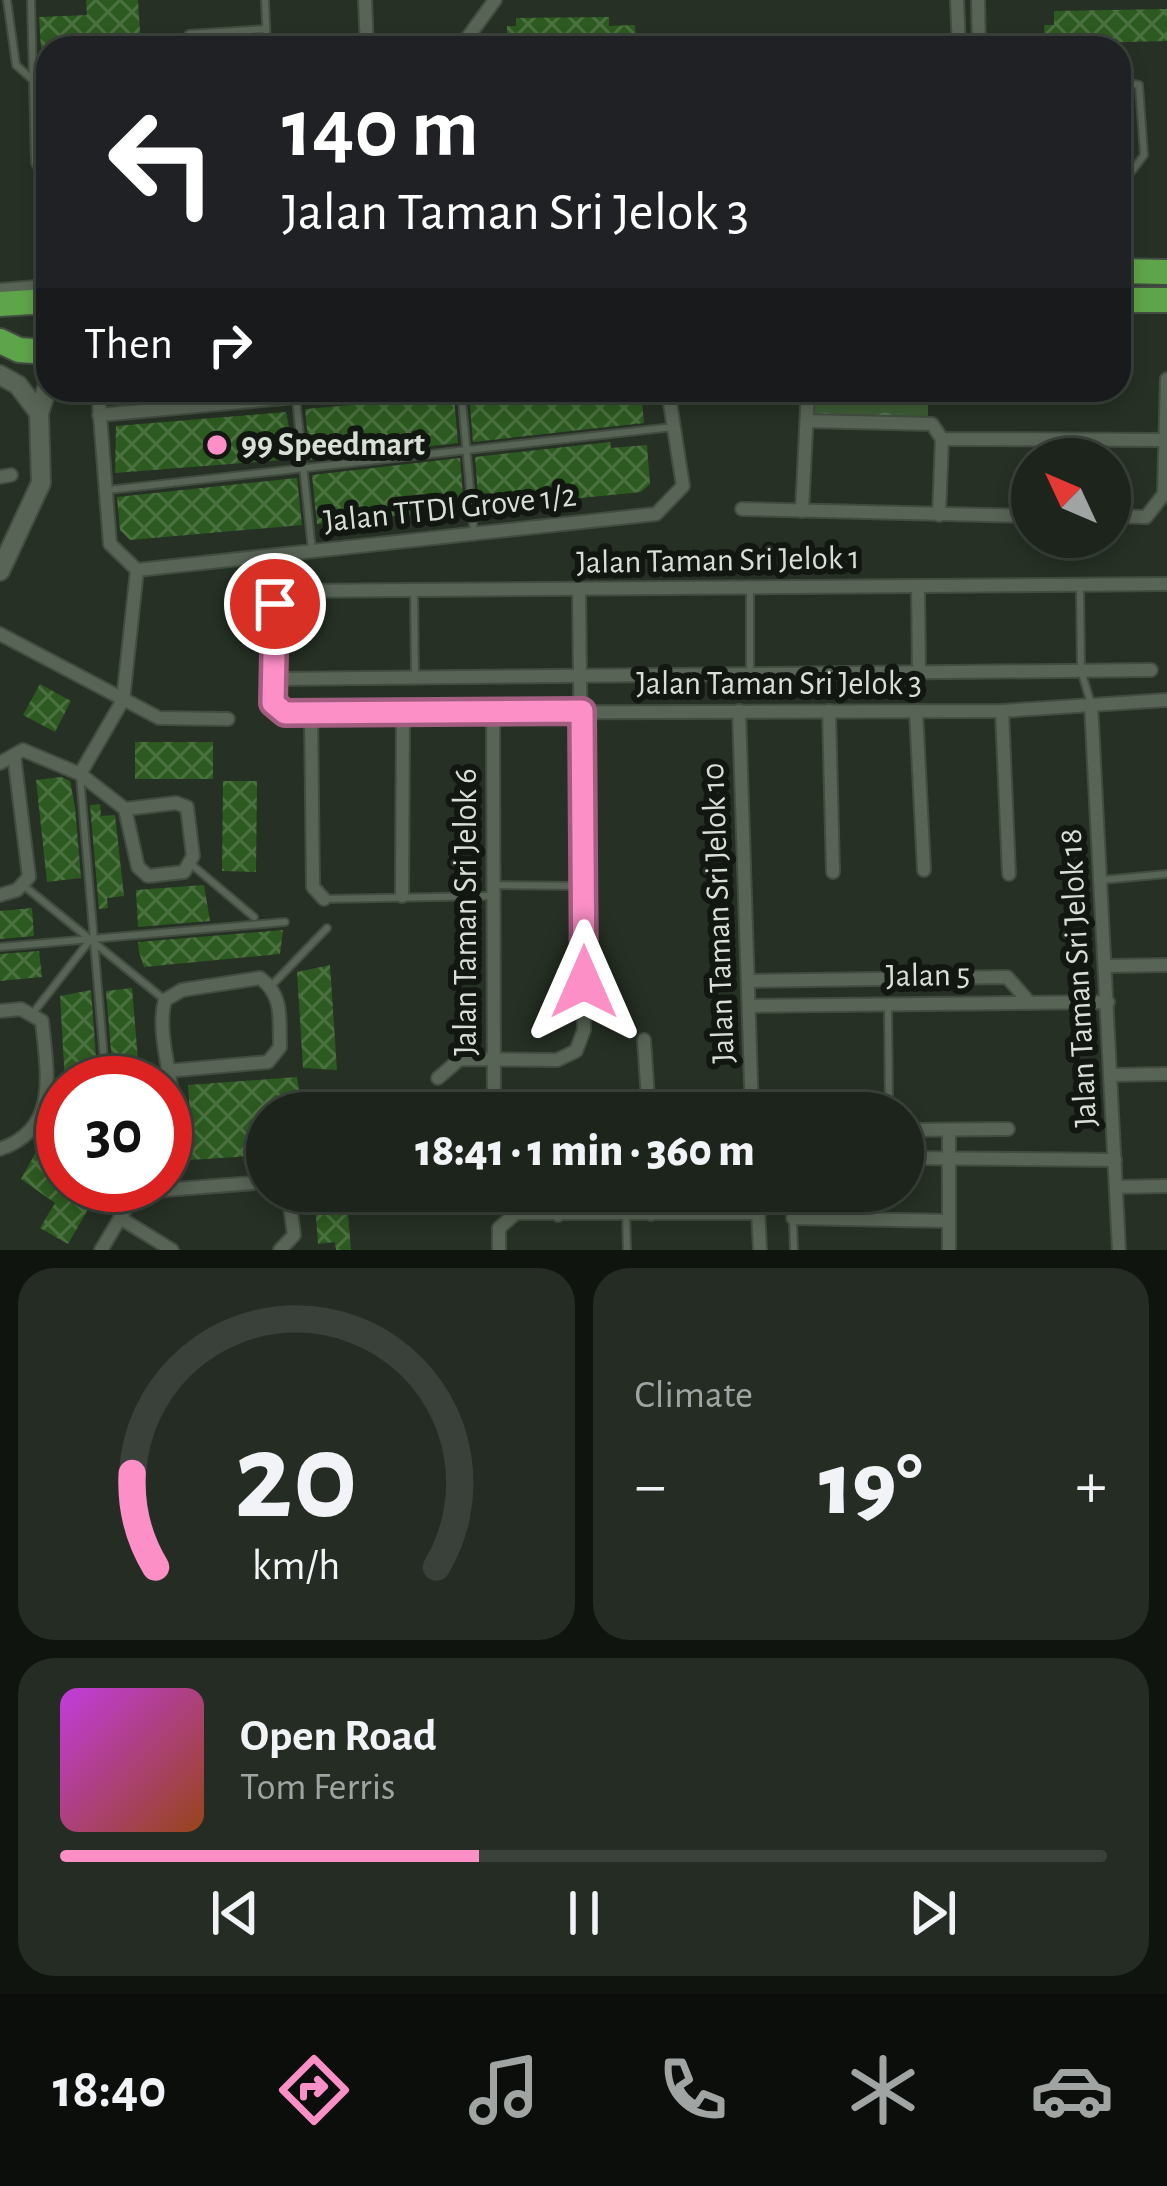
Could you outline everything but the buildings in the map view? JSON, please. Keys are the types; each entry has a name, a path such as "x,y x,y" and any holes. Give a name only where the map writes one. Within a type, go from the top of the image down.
{"highway":[{"path":"1131,271 1167,272"},
{"path":"1131,300 1167,300"},
{"path":"4,302 36,301"},
{"path":"0,341 36,351"},
{"path":"0,357 36,353"}],"street":[{"path":"365,0 367,36"},
{"path":"469,36 495,0"},
{"path":"957,0 958,36"},
{"path":"978,0 979,36"},
{"path":"4,302 36,290"},
{"path":"0,375 18,385 39,413"},
{"path":"1131,517 1146,517 1164,494 1167,379"},
{"path":"0,571 41,483 43,402"},
{"path":"80,774 123,700 136,570 110,544 98,402"},
{"path":"99,415 250,402"},
{"name":"Jalan TTDI Grove 1/2","path":"136,570 656,514 683,486 670,402"},
{"path":"802,511 808,402"},
{"path":"808,421 932,424 942,439 939,515"},
{"path":"942,439 1164,440"},
{"path":"742,509 1011,516"},
{"name":"Jalan Taman Sri Jelok 1","path":"273,679 275,604 285,591 1167,584"},
{"path":"918,586 919,672"},
{"path":"438,1078 460,1059 557,1060 576,1052 584,1030 579,589"},
{"path":"0,634 159,718 228,719"},
{"name":"Jalan Taman Sri Jelok 3","path":"273,679 1151,670"},
{"path":"273,679 273,703 285,713 311,712 313,887 324,899"},
{"name":"Jalan Taman Sri Jelok 3","path":"311,712 1001,711 1167,700"},
{"name":"Jalan Taman Sri Jelok 18","path":"1091,704 1119,1250"},
{"path":"402,896 403,711"},
{"name":"Jalan Taman Sri Jelok 6","path":"493,711 494,1092"},
{"name":"Jalan Taman Sri Jelok 10","path":"739,711 751,1092"},
{"path":"829,711 833,872"},
{"path":"916,711 924,870"},
{"path":"1001,711 1009,874"},
{"path":"0,763 23,751 80,774 125,809 138,867 144,872 184,872 192,860 188,807 176,803 125,809"},
{"path":"0,895 28,877 14,755"},
{"path":"1107,966 1167,964"},
{"path":"748,981 1007,977 1029,1002"},
{"path":"166,1056 164,1000 182,989 260,978 271,986 279,999 280,1047 268,1061 192,1069"},
{"name":"Jalan 5","path":"749,1006 1108,1001"},
{"path":"0,1011 33,1013 42,1022 48,1056"},
{"path":"644,1040 647,1092"},
{"path":"1111,1075 1167,1073"},
{"path":"0,1149 23,1140 36,1127"},
{"path":"924,1130 1008,1129"},
{"path":"949,1131 949,1250"},
{"path":"924,1159 1115,1160"},
{"path":"192,1188 246,1184"},
{"path":"1117,1186 1167,1186"},
{"path":"101,1250 124,1212"},
{"path":"280,1250 294,1235 291,1212"},
{"path":"499,1250 499,1228 516,1213 759,1214 760,1250"},
{"path":"120,1218 172,1250"},
{"path":"793,1219 949,1221"}],"lane":[{"path":"7,0 16,65 34,82"},
{"path":"32,0 36,121"},
{"path":"265,0 266,36"},
{"path":"187,36 266,29"},
{"path":"1131,83 1139,85 1144,155 1131,170"},
{"path":"296,402 312,550"},
{"path":"461,402 474,533"},
{"path":"105,490 674,427"},
{"path":"1080,584 1081,670 1091,704"},
{"path":"750,587 750,673"},
{"path":"414,590 415,677"},
{"path":"80,774 103,1056"},
{"path":"192,860 254,916"},
{"path":"1102,880 1167,874"},
{"path":"22,884 164,1000"},
{"path":"324,899 583,886"},
{"path":"0,947 285,922"},
{"path":"271,986 327,928"},
{"path":"33,1013 90,940"},
{"path":"888,1004 890,1092"},
{"path":"793,1212 794,1250"},
{"path":"626,1214 627,1250"}],"green space":[{"path":"811,402 928,402 928,418 812,418"}],"place":[{"name":"99 Speedmart","path":"217,445"}],"route":[{"path":"275,604 273,703 285,713 582,711 584,982"}]}
